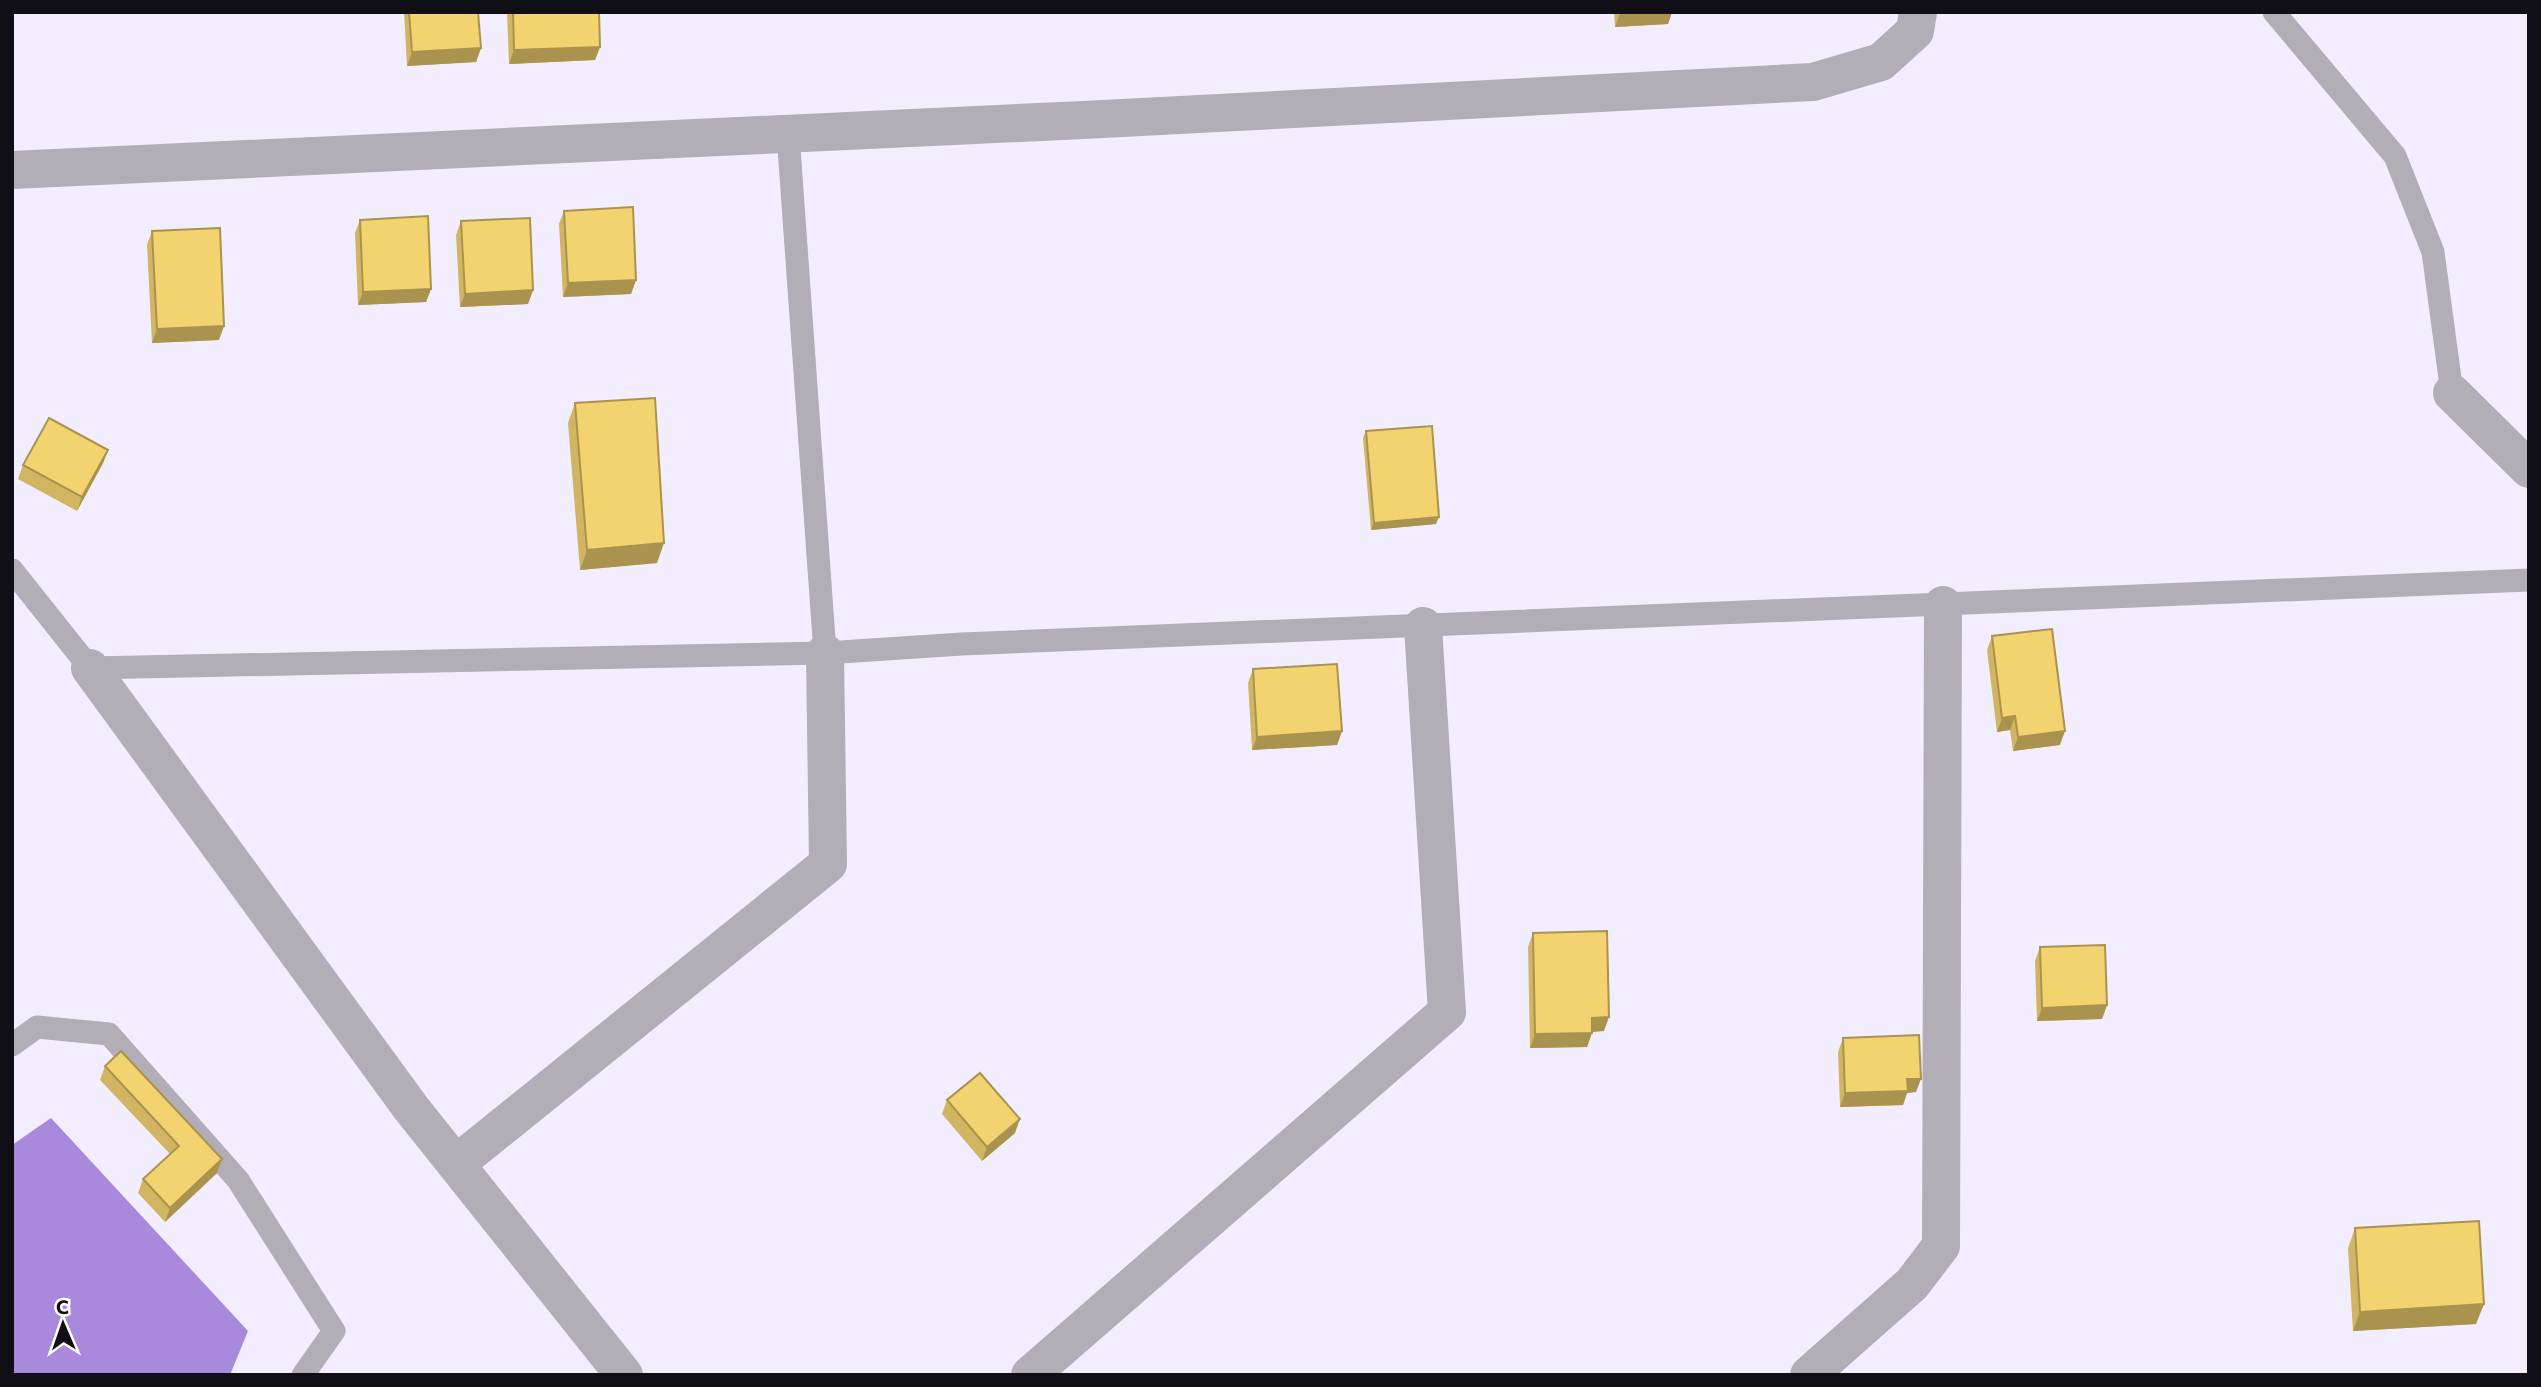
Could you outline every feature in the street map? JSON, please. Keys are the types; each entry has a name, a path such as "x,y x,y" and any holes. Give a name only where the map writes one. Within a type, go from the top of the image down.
{"street":[{"path":"12,170 1813,82 1881,62 1923,18"},
{"path":"2452,393 2529,469"},
{"path":"1809,1375 1912,1284 1941,1246 1943,605"},
{"path":"1030,1375 1447,1012 1423,626"},
{"path":"456,1164 828,864 825,653"},
{"path":"90,668 411,1108 624,1375"}],"lane":[{"path":"2274,12 2395,156 2433,252 2452,393"},
{"path":"788,134 825,653"},
{"path":"12,570 90,668 825,653 962,644 2529,580"},
{"path":"12,1045 37,1027 109,1034 238,1180 334,1331 303,1375"}],"shaded area":[{"path":"51,1118 248,1331 230,1375 12,1375 12,1145"}],"building":[{"path":"409,12 478,12 481,48 412,52"},
{"path":"513,12 599,12 600,47 514,50"},
{"path":"633,207 636,280 568,283 564,211"},
{"path":"428,216 431,289 363,292 360,220"},
{"path":"530,218 533,290 465,294 461,221"},
{"path":"220,228 224,326 157,329 152,231"},
{"path":"655,398 664,543 587,550 575,403"},
{"path":"49,418 108,450 82,497 23,465"},
{"path":"1432,426 1439,517 1374,523 1366,431"},
{"path":"2052,629 2065,731 2018,737 2015,716 2002,718 1992,636"},
{"path":"1337,664 1342,731 1257,737 1253,669"},
{"path":"1607,931 1609,1017 1592,1018 1592,1033 1535,1034 1533,933"},
{"path":"2105,945 2107,1005 2042,1008 2040,947"},
{"path":"1919,1035 1921,1079 1907,1079 1908,1091 1845,1093 1843,1038"},
{"path":"121,1051 222,1159 170,1208 143,1179 179,1146 105,1066"},
{"path":"980,1073 1020,1119 987,1147 947,1100"},
{"path":"2479,1221 2484,1304 2360,1312 2355,1228"}]}
